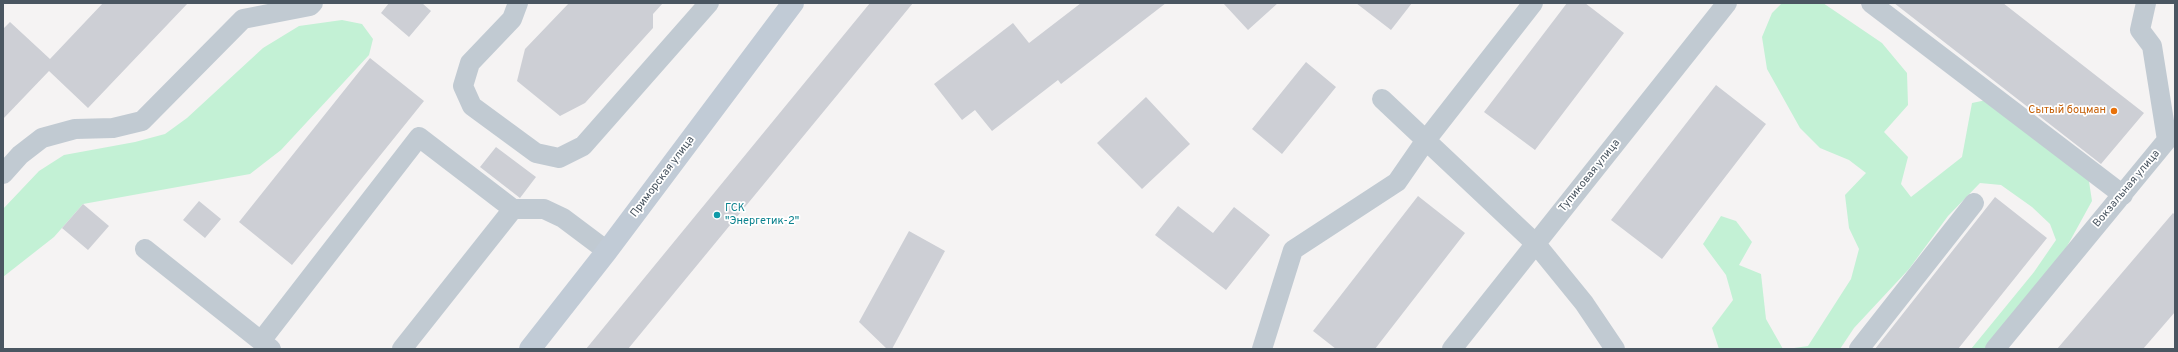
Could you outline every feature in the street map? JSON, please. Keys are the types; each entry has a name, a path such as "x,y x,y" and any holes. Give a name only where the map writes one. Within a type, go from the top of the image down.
{"main road":[{"name":"Приморская улица","path":"530,349 607,251 793,3"}],"lane":[{"path":"3,174 20,156 42,138 75,129 114,128 142,121 243,19 310,6 313,3"},
{"path":"518,3 512,19 470,63 463,86 472,106 536,153 559,158 583,146 709,3"},
{"path":"1262,349 1293,250 1397,182 1426,140 1532,3"},
{"name":"Тупиковая улица","path":"1452,349 1727,3"},
{"path":"1871,3 2123,194"},
{"name":"Вокзальная улица","path":"1995,349 2167,140 2152,46 2140,30 2146,3"},
{"path":"1382,99 1536,244 1584,303 1615,349"},
{"path":"145,249 266,345 419,137 513,209 544,209 556,215 607,251"},
{"path":"1858,349 1974,203"},
{"path":"402,349 513,209"}],"green space":[{"path":"1782,3 1823,3 1882,43 1907,73 1908,105 1884,132 1908,157 1901,184 1911,197 1962,157 1972,103 1991,99 2088,175 2092,201 2065,250 1986,349 1971,349 2034,272 2056,240 2050,224 2032,207 2001,185 1980,183 1948,216 1909,269 1854,328 1840,349 1787,349 1808,346 1851,279 1859,249 1849,228 1845,195 1866,173 1849,160 1820,148 1800,128 1767,69 1762,37 1772,13"},
{"path":"342,20 362,24 373,39 369,55 281,150 250,174 83,204 54,237 3,277 3,209 39,171 64,155 135,142 165,134 187,118 263,48 299,26"},
{"path":"1721,216 1736,221 1752,242 1739,265 1761,274 1766,319 1783,349 1719,349 1712,328 1733,300 1726,275 1703,244"}],"building":[{"path":"103,3 188,3 88,108 49,71 3,119 3,29 10,22 50,59"},
{"path":"389,3 422,3 431,11 409,37 381,13"},
{"path":"569,3 663,3 653,14 653,28 585,103 560,116 517,81 525,49"},
{"name":"ГСК \"Энергетик-2\"","path":"870,3 913,3 628,349 586,349"},
{"path":"1081,3 1166,3 1061,84 1058,80 992,131 975,110 962,120 934,84 1013,23 1029,43"},
{"path":"1223,3 1278,3 1248,30"},
{"path":"1356,3 1412,3 1391,30"},
{"path":"1567,3 1585,3 1624,33 1535,150 1484,112"},
{"path":"1894,3 2003,3 2144,113 2101,164"},
{"path":"370,58 424,101 292,265 239,222"},
{"path":"1306,62 1336,87 1282,154 1252,129"},
{"path":"1716,85 1766,124 1662,259 1611,220"},
{"path":"1146,97 1190,144 1142,189 1097,143"},
{"path":"496,147 536,177 520,198 480,167"},
{"path":"1418,196 1465,233 1375,349 1336,349 1313,331"},
{"path":"1995,197 2047,238 1958,349 1875,349"},
{"path":"199,201 221,219 205,238 183,220"},
{"path":"83,204 109,226 88,250 62,228"},
{"path":"1178,206 1213,233 1234,207 1270,235 1226,290 1155,235"},
{"path":"2173,213 2175,215 2175,312 2143,349 2057,349"},
{"path":"909,231 945,251 892,349 887,349 859,322"}],"place":[{"name":"Сытый боцман","path":"2114,111"},
{"name":"ГСК \"Энергетик-2\"","path":"717,215"}]}
